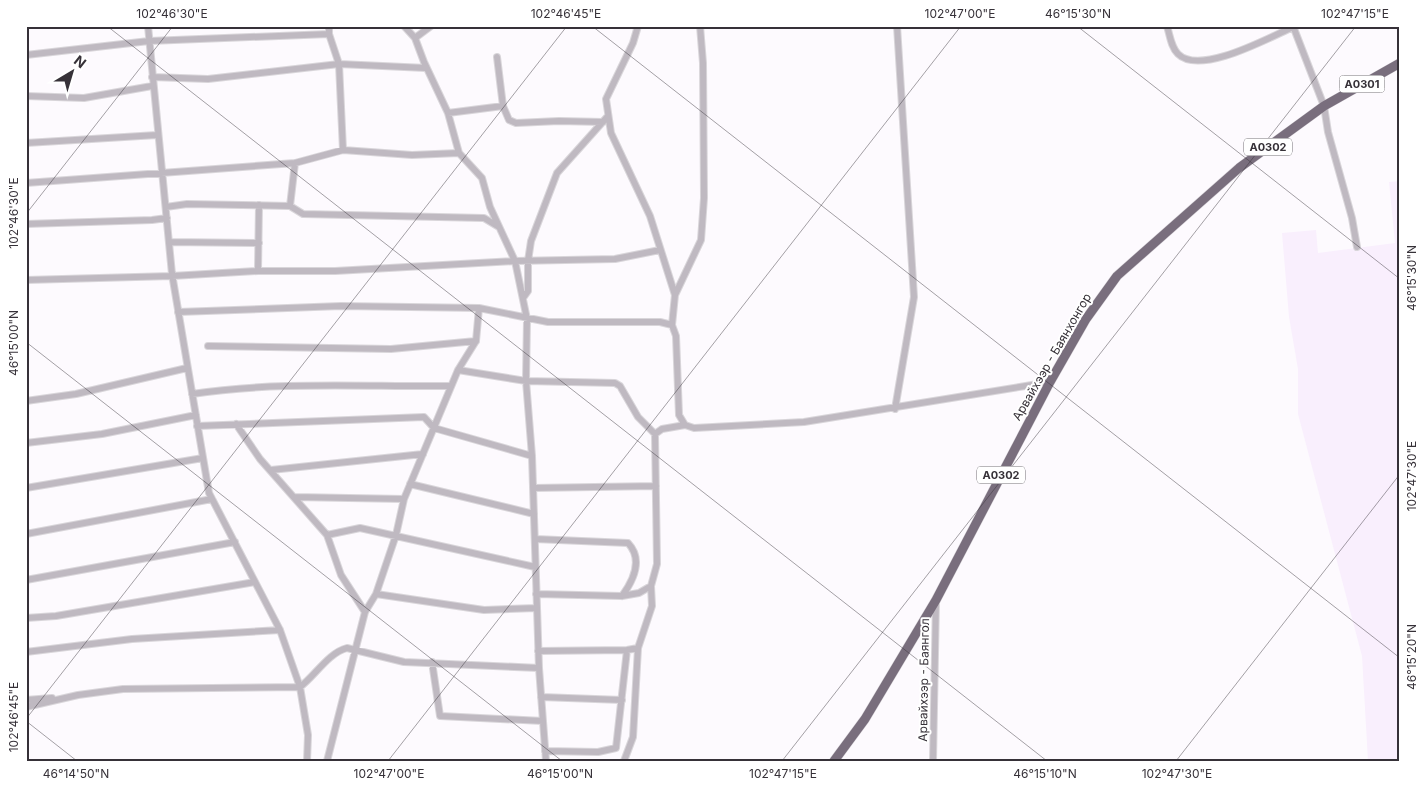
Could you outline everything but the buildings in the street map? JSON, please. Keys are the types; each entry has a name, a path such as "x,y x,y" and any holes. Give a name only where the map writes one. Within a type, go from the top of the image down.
{"highway":[{"name":"Арвайхээр - Баянхонгор","path":"834,761 865,719 936,600 1050,382 1086,319 1117,276 1239,168 1324,106 1400,63"}],"street":[{"path":"148,26 152,86 172,276 203,458 212,499 280,630 300,687 308,735 307,761"},
{"path":"329,26 329,34 339,64 343,150"},
{"path":"404,26 414,38 448,113 459,154 482,178 490,207 514,262 527,319 526,381 532,456 538,651 546,761"},
{"path":"414,38 431,26"},
{"path":"638,26 634,43 606,99 608,116 611,133 650,216 675,295"},
{"path":"685,425 679,415 676,336 672,326 675,295 701,240 704,198 703,62 700,26"},
{"path":"895,409 914,297 897,26"},
{"path":"1167,26 1173,46 1178,54 1197,62 1251,46 1293,26 1324,106 1328,132 1352,218 1357,246"},
{"path":"26,55 149,42 329,34"},
{"path":"497,57 503,106 509,120 516,123 559,121 603,122"},
{"path":"152,77 208,79 339,64 426,68"},
{"path":"26,96 84,98 152,86"},
{"path":"448,113 503,106"},
{"path":"522,298 528,291 528,261 531,241 557,174 608,116"},
{"path":"26,143 157,135"},
{"path":"26,183 295,163 343,150 412,154 459,154"},
{"path":"290,206 295,163"},
{"path":"166,207 187,204 290,206 303,214 484,218 499,227"},
{"path":"258,271 260,205"},
{"path":"26,224 167,218"},
{"path":"169,242 259,243"},
{"path":"26,280 172,276 258,271 334,271 528,261 615,259 660,250"},
{"path":"178,312 341,306 479,308 548,322 660,322 672,326"},
{"path":"327,761 354,648 365,612 376,594 396,535 404,499 410,484 458,370 476,341 479,308"},
{"path":"208,346 391,349 476,341"},
{"path":"26,401 76,394 187,368"},
{"path":"458,370 526,381 616,383 620,386 638,417 655,434 657,564 651,586 652,606 638,648 634,730 624,761"},
{"path":"655,434 662,429 685,425 694,428 804,422 895,409 1050,382"},
{"path":"192,394 220,390 275,388 451,386"},
{"path":"26,443 102,434 196,415"},
{"path":"198,426 424,417 434,428 532,456"},
{"path":"236,424 260,459 327,535 341,575 365,612"},
{"path":"270,470 423,454"},
{"path":"26,488 203,458"},
{"path":"410,484 534,514"},
{"path":"533,488 656,486"},
{"path":"294,497 404,499"},
{"path":"26,534 212,499"},
{"path":"327,535 360,528 535,567"},
{"path":"534,539 628,543 633,551 636,569 632,582 622,596"},
{"path":"26,580 235,542"},
{"path":"26,618 56,616 255,582"},
{"path":"536,594 622,596 639,593 651,586"},
{"path":"376,594 484,610 536,608"},
{"name":"Арвайхээр - Баянгол","path":"933,761 936,600"},
{"path":"26,652 132,639 280,630"},
{"path":"26,700 164,687 300,687 338,652 354,648 404,662 539,668"},
{"path":"538,651 627,650 638,648"},
{"path":"545,751 598,752 616,748 627,650"},
{"path":"432,662 440,716 543,721"},
{"path":"26,707 78,695"},
{"path":"541,697 622,700"}],"shaded area":[{"path":"1400,181 1400,761 1368,761 1362,656 1298,414 1298,369 1289,317 1282,233 1316,230 1318,253 1395,243 1389,182"}]}
